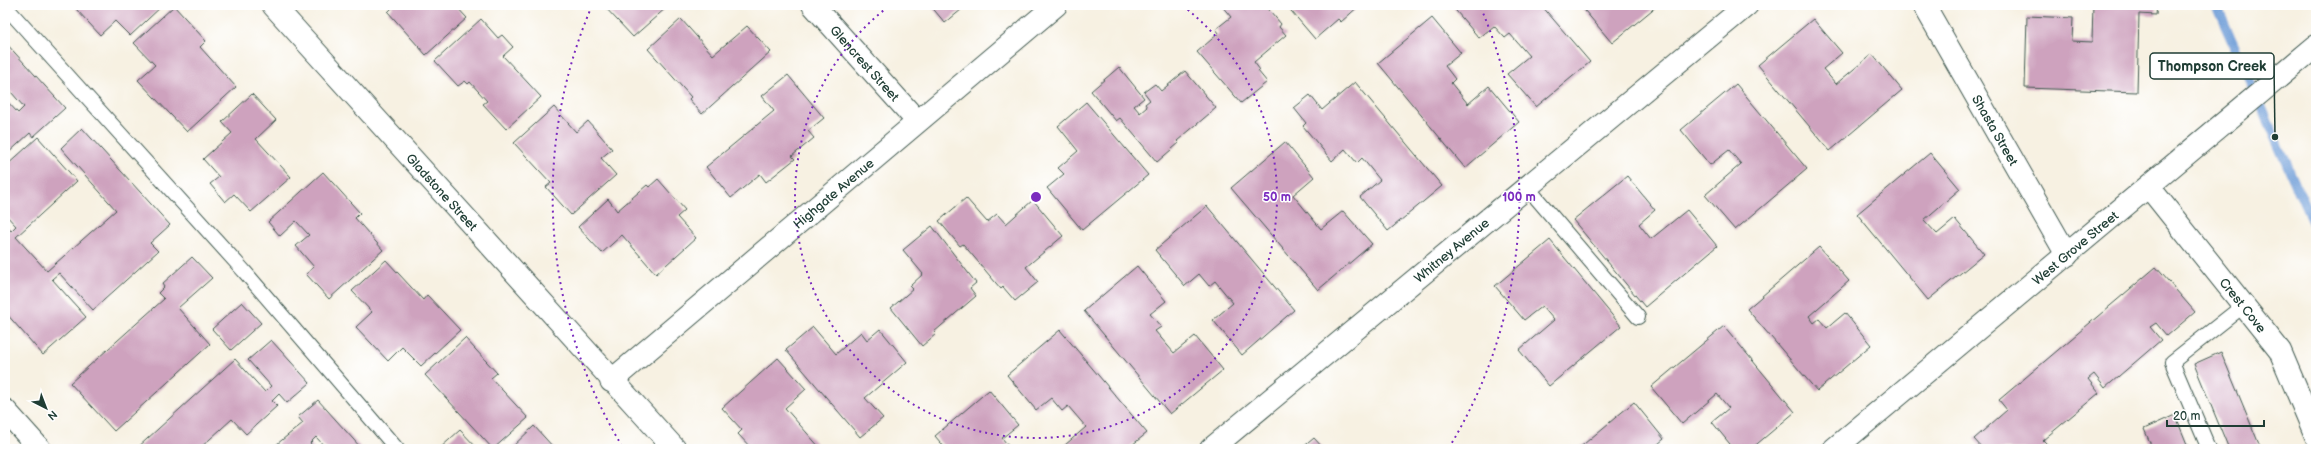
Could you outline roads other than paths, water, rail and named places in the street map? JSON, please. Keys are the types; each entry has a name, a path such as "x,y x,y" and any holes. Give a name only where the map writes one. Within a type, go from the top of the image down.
{"street":[{"name":"Gladstone Street","path":"273,5 675,449"},
{"name":"Glencrest Street","path":"813,5 916,121"},
{"name":"Highgate Avenue","path":"611,380 916,121 1056,5"},
{"name":"Whitney Avenue","path":"1211,449 1747,5"},
{"name":"Shasta Street","path":"1924,5 2067,255"},
{"name":"West Grove Street","path":"1834,449 2316,46"},
{"name":"Crest Cove","path":"2149,187 2280,352 2316,436"},
{"path":"5,410 40,449"}],"lane":[{"path":"5,6 244,271 397,449"},
{"path":"1527,187 1638,317"},
{"path":"2209,449 2172,362 2243,306"}],"waterway":[{"path":"2216,5 2316,230"}],"place":[{"name":"Thompson Creek","path":"2275,137"}]}
